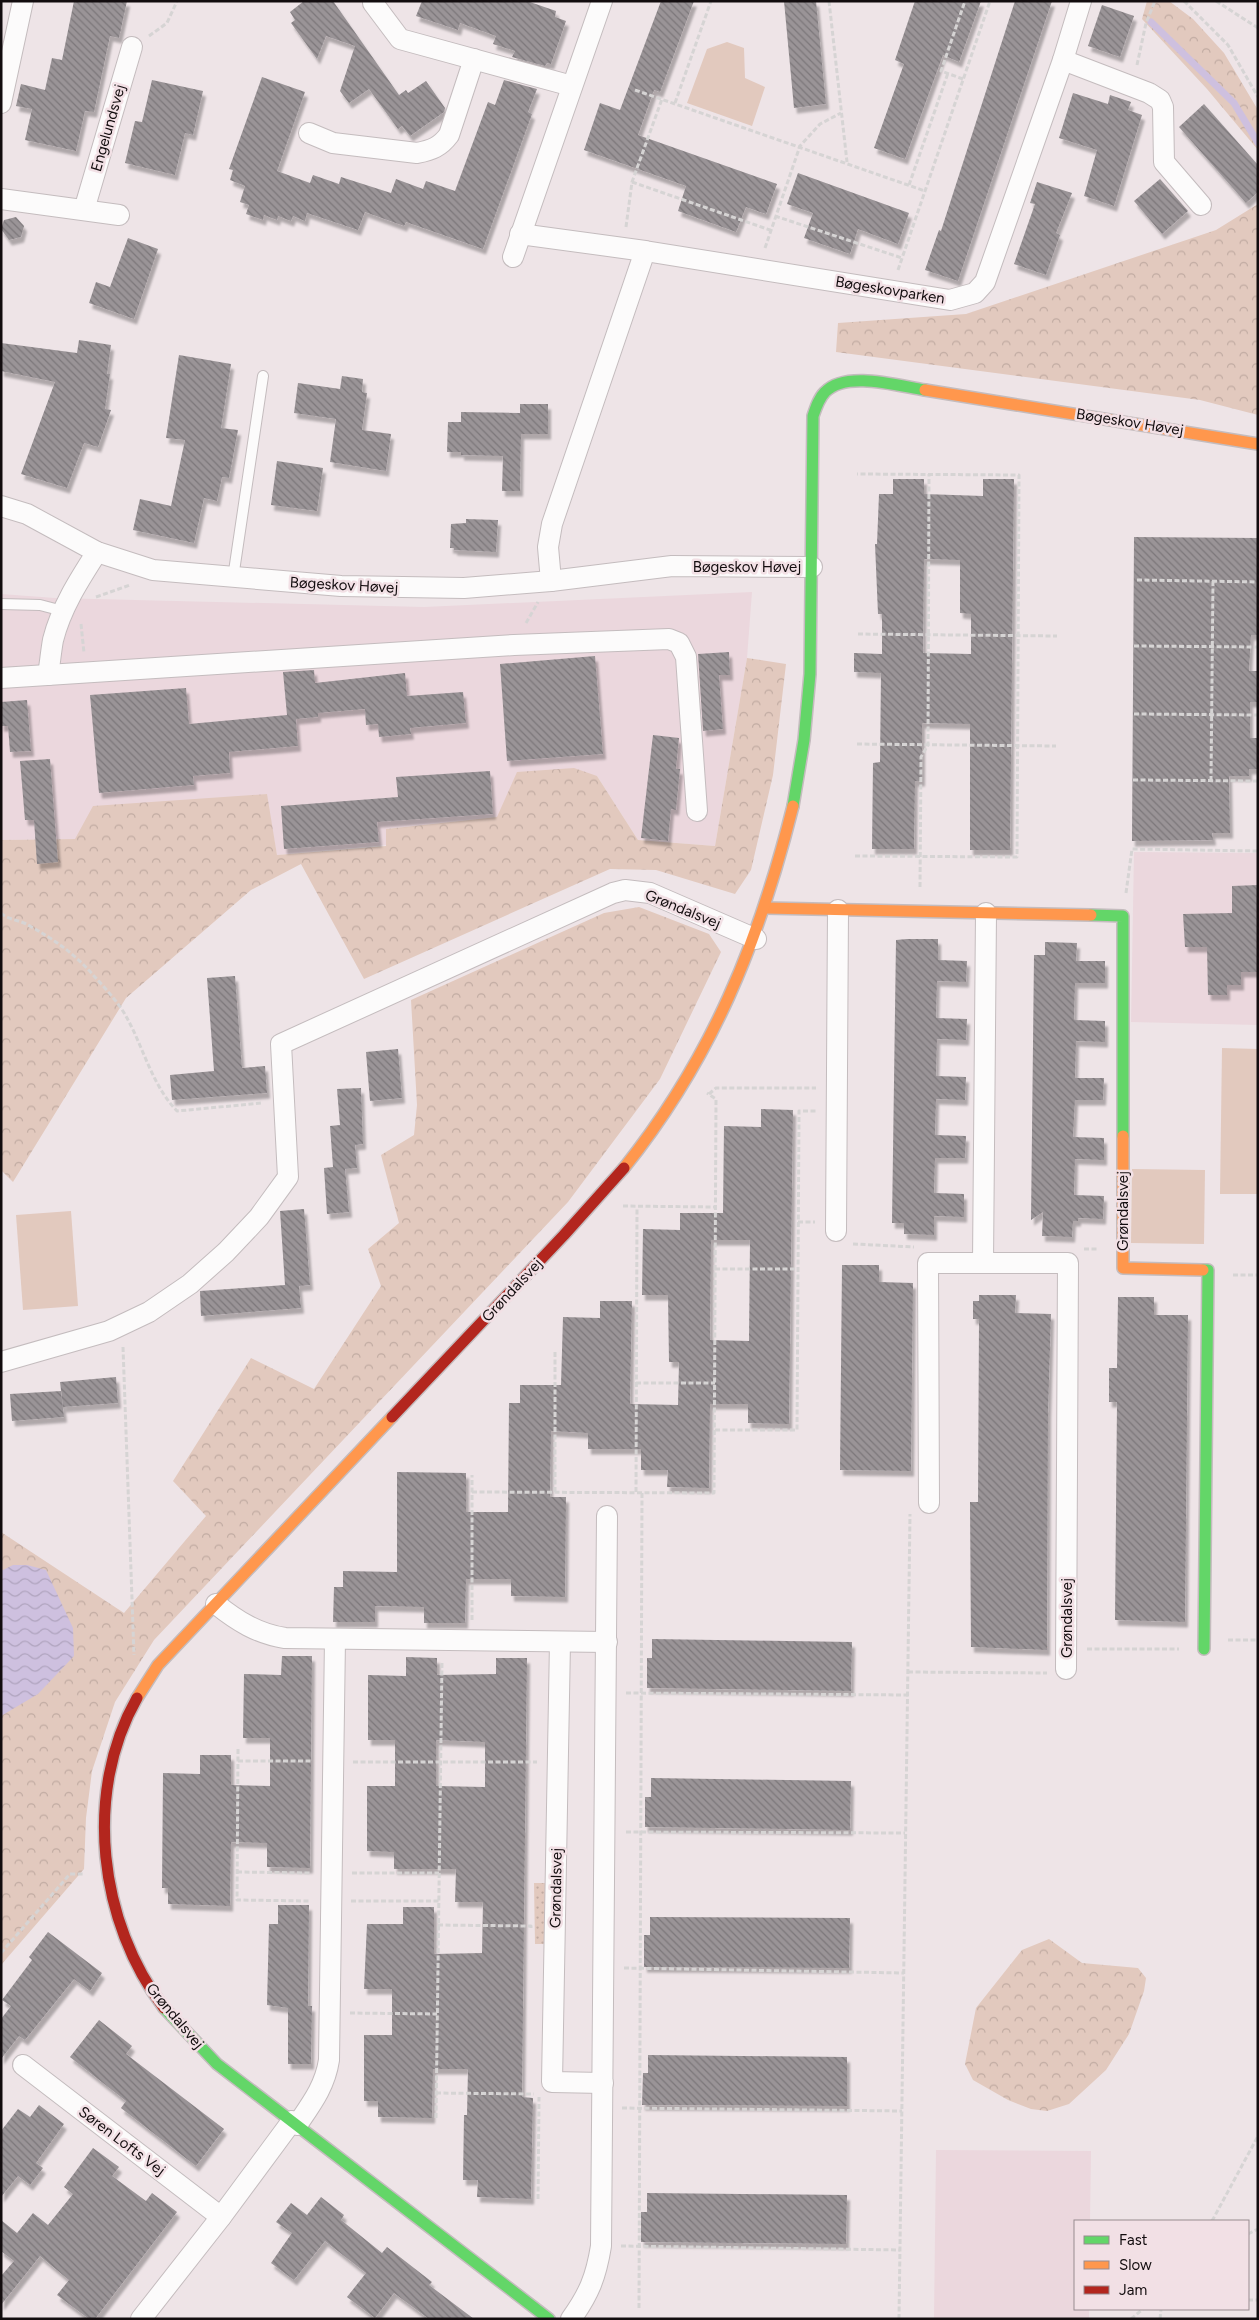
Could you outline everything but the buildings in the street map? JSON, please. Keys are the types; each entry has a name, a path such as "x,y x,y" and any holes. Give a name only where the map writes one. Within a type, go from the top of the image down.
{"street":[{"path":"1,103 23,1"},
{"path":"513,257 602,1"},
{"name":"Bøgeskovparken","path":"520,234 646,250 950,300 975,293 986,282 1081,1"},
{"path":"372,3 400,39 572,86"},
{"name":"Engelundsvej","path":"84,210 132,47"},
{"path":"309,133 333,143 417,153 430,150 441,145 449,135 474,59"},
{"path":"1062,60 1155,95 1160,100 1163,106 1164,162 1201,205"},
{"path":"1,199 119,215"},
{"path":"551,581 548,547 552,524 646,250"},
{"name":"Bøgeskov Høvej","path":"1,506 27,514 97,552 153,570 341,586 464,588 551,581 672,566 812,567 813,416 820,398 828,388 840,382 865,381 1051,408 1258,444"},
{"path":"48,675 53,640 63,611 74,588 97,552"},
{"name":"Grøndalsvej","path":"549,2319 217,2064 163,2006 149,1988 124,1936 113,1903 107,1874 105,1812 113,1759 131,1710 158,1665 627,1164 686,1078 713,1031 756,939 791,817 800,769 810,673 812,567"},
{"path":"1,678 514,645 664,638 679,643 686,657 697,812"},
{"name":"Grøndalsvej","path":"284,1101 281,1044 607,896 625,890 650,893 756,939"},
{"path":"766,908 1123,916"},
{"path":"836,1231 838,910"},
{"path":"983,1263 986,913"},
{"name":"Grøndalsvej","path":"1123,916 1123,1268 1208,1270 1204,1649"},
{"path":"1,1362 109,1331 149,1312 190,1284 226,1252 259,1217 288,1177 284,1101"},
{"path":"929,1503 928,1263 1068,1263"},
{"name":"Grøndalsvej","path":"1067,1659 1068,1263"},
{"path":"571,2319 586,2298 592,2284 601,2246 607,1516"},
{"path":"216,1604 229,1614 266,1635 286,1638 607,1642"},
{"path":"141,2319 320,2092 326,2077 329,2060 330,2013 335,1639"},
{"name":"Grøndalsvej","path":"560,1642 552,2082 603,2083"},
{"name":"Søren Lofts Vej","path":"23,2065 221,2216"}],"lane":[{"path":"233,578 264,376"},
{"path":"1,604 40,605 63,611"}],"path":[{"path":"132,47 167,23 178,1"},
{"path":"675,103 711,1"},
{"path":"829,1 847,162"},
{"path":"964,79 941,71 965,1"},
{"path":"890,290 990,1"},
{"path":"1130,86 1141,51 1146,23 1155,1"},
{"path":"1184,1 1228,45 1258,97"},
{"path":"1216,1 1258,28"},
{"path":"909,185 948,73"},
{"path":"635,90 847,162 925,191"},
{"path":"623,248 632,182 662,99"},
{"path":"760,269 770,230 800,146 820,124 842,113"},
{"path":"632,182 770,230"},
{"path":"776,216 902,258"},
{"path":"855,856 1017,857 1018,745 1019,475 857,474"},
{"path":"920,912 921,757 928,744 930,474"},
{"path":"92,604 97,596 136,583 153,570"},
{"path":"1137,580 1258,582"},
{"path":"514,645 551,581"},
{"path":"1211,781 1213,581"},
{"path":"81,620 85,672"},
{"path":"858,634 1057,636"},
{"path":"1134,646 1258,647"},
{"path":"1134,714 1258,715"},
{"path":"857,744 1056,746"},
{"path":"1133,780 1258,781"},
{"path":"1123,916 1132,849 1258,850"},
{"path":"1,913 59,942 94,975 127,1016 148,1067 167,1100 177,1111 284,1101"},
{"path":"472,1492 714,1493 716,1099 686,1078"},
{"path":"710,1094 716,1088 836,1088"},
{"path":"715,1430 798,1430 799,1111 836,1111"},
{"path":"597,1198 624,1207 715,1207"},
{"path":"636,1492 637,1207"},
{"path":"836,1231 852,1244 920,1248 928,1263"},
{"path":"1068,1263 1068,1249 1123,1249"},
{"path":"715,1269 798,1269"},
{"path":"123,1324 124,1410 134,1655 149,1679"},
{"path":"555,1352 555,1492"},
{"path":"636,1383 714,1383"},
{"path":"472,1475 472,1641"},
{"path":"639,2308 642,1492"},
{"path":"899,2319 910,1503 929,1503"},
{"path":"436,2118 442,1641"},
{"path":"908,1672 1055,1673 1055,1658 1067,1659 1204,1649"},
{"path":"607,1693 908,1695"},
{"path":"238,1749 237,1900 439,1901"},
{"path":"238,1761 558,1762"},
{"path":"605,1831 905,1833"},
{"path":"1,1953 70,1874 107,1874"},
{"path":"438,1925 531,1926 532,1933"},
{"path":"604,1968 904,1973"},
{"path":"330,2013 437,2014"},
{"path":"436,2093 539,2094 538,2199"},
{"path":"602,2108 902,2112"},
{"path":"1213,2220 1258,2136"},
{"path":"601,2246 900,2250"},
{"path":"1131,2319 1142,2310"}],"shaded area":[{"path":"752,592 747,658 715,846 638,840 597,776 497,817 386,829 387,845 277,855 266,794 75,839 1,840 1,594 55,598 424,607"},
{"path":"1134,852 1258,853 1258,1025 1131,1022"},
{"path":"936,2150 1091,2151 1090,2220 1074,2220 1074,2310 1089,2310 1089,2319 934,2319"}],"green space":[{"path":"1147,1 1169,1 1193,19 1224,53 1258,110 1258,150 1207,89 1142,19"},
{"path":"727,42 744,48 745,78 765,87 752,126 687,103 707,49"},
{"path":"1258,204 1258,415 1200,400 836,352 838,323 966,314 1216,230"},
{"path":"747,658 786,664 773,775 751,870 735,894 656,870 610,869 364,979 301,864 251,890 126,998 13,1182 1,1170 1,840 75,839 93,806 267,794 277,855 386,846 386,829 497,817 517,772 574,768 597,776 638,840 715,846"},
{"path":"639,907 709,934 721,952 660,1079 568,1202 154,1640 115,1702 92,1771 86,1818 84,1869 1,1965 1,1532 124,1613 206,1516 173,1481 251,1358 314,1389 381,1286 368,1249 399,1223 381,1155 414,1135 417,1105 411,1000 604,913"},
{"path":"1222,1048 1258,1049 1258,1194 1220,1194"},
{"path":"1132,1169 1205,1170 1204,1244 1131,1243"},
{"path":"71,1211 78,1306 23,1310 16,1215"},
{"path":"534,1883 551,1883 551,1944 535,1944"},
{"path":"1049,1939 1082,1963 1138,1968 1146,1978 1144,1991 1129,2034 1106,2070 1069,2104 1047,2111 1031,2109 1008,2100 973,2080 965,2064 976,2008 1022,1950"}],"water":[{"path":"13,1565 27,1565 46,1570 73,1628 74,1656 38,1694 1,1716 1,1571"}],"waterway":[{"path":"1151,22 1234,103 1258,143"}],"traffic: fast":[{"path":"793,806 804,740 810,674 813,416 819,400 825,392 834,385 846,382 873,381 925,390"},
{"path":"1091,915 1123,916 1123,1136"},
{"path":"1203,1270 1208,1270 1204,1649"},
{"path":"164,2008 217,2064 549,2319"}],"traffic: slow":[{"path":"925,390 1258,444"},
{"path":"624,1168 683,1084 729,997 765,904 793,806"},
{"path":"766,908 1091,915"},
{"path":"1123,1136 1123,1268 1203,1270"},
{"path":"137,1698 158,1665 392,1417"}],"traffic: jam":[{"path":"392,1417 564,1235 624,1168"},
{"path":"137,1698 120,1735 109,1775 105,1815 106,1857 113,1898 125,1937 142,1974 164,2008"}]}
